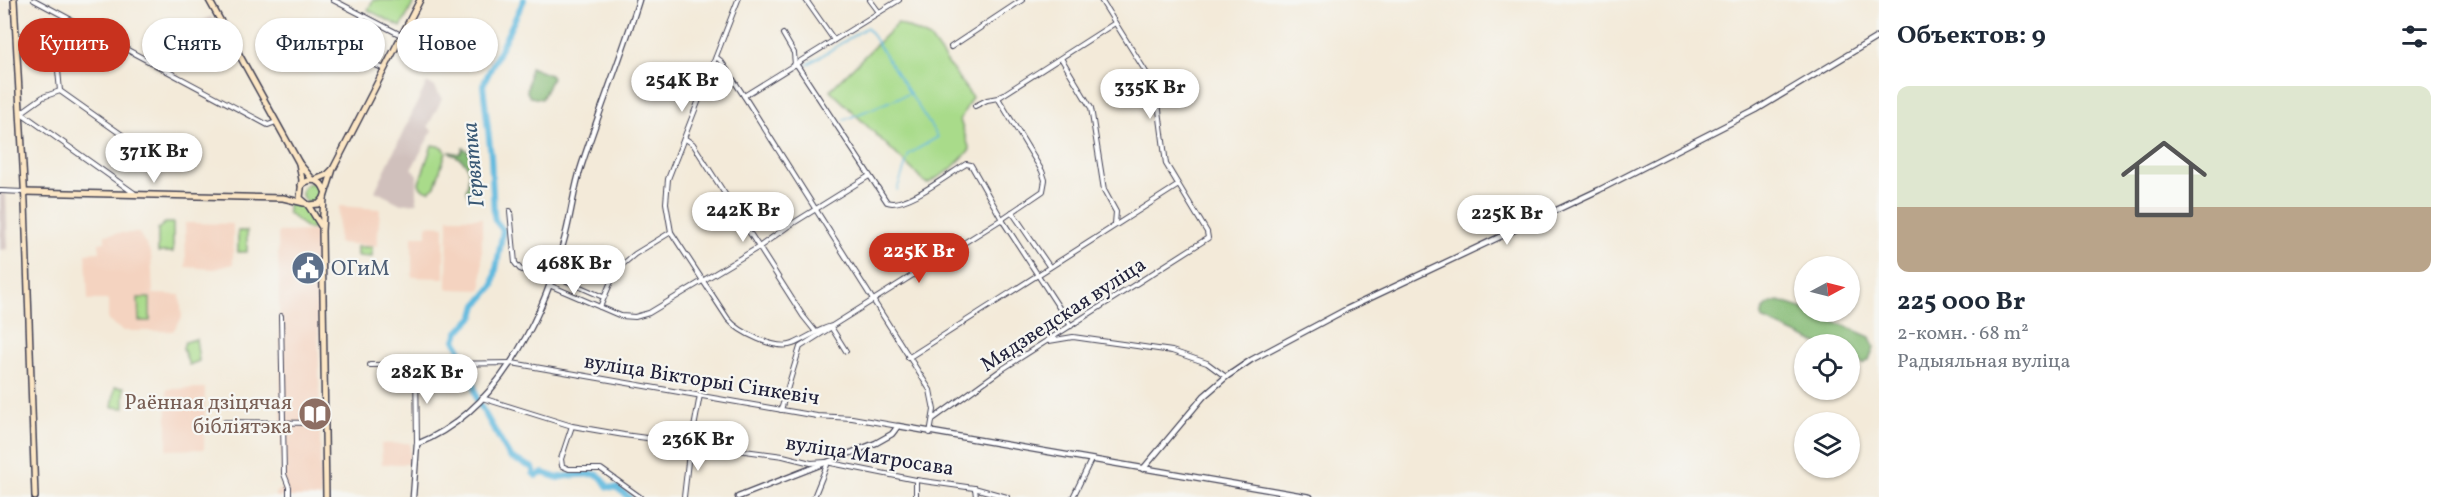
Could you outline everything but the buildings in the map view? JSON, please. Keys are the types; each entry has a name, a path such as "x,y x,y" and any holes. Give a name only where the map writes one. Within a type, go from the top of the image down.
{"main road":[{"path":"14,0 24,192 35,497"},
{"path":"209,0 299,163 314,180 322,184 325,195"},
{"path":"410,18 420,0"},
{"path":"385,67 397,43"},
{"path":"326,497 322,231 325,195 333,169 382,72"},
{"path":"299,163 300,198 315,214 322,231"},
{"path":"283,198 292,195 314,180 327,176 333,169"},
{"path":"24,192 283,198 316,205 325,195"}],"street":[{"path":"34,0 268,125 276,122"},
{"path":"333,0 397,33"},
{"path":"417,444 444,431 466,414 512,363 553,275 566,234 581,167 639,0"},
{"path":"738,0 684,138 666,191 670,232 728,319 737,327 769,343 800,347"},
{"path":"806,0 834,40"},
{"path":"870,0 879,12"},
{"path":"744,96 899,0"},
{"path":"951,47 1022,0"},
{"path":"908,358 1177,186 1165,160 1156,89 1101,0"},
{"path":"975,106 998,98 1115,23"},
{"path":"783,34 795,57 796,65 886,202 892,204 917,194 969,164 1071,326"},
{"path":"1143,469 1185,416 1226,377 1251,360 1347,309 1599,190 1756,110 1879,36"},
{"path":"16,37 27,38 57,60 60,91 142,149 192,154"},
{"path":"716,57 744,96 932,394 933,419 930,433"},
{"path":"1061,58 1091,108 1104,190 1116,212 1115,224"},
{"path":"60,91 20,112 134,193"},
{"path":"781,410 800,347 1042,192 1045,180 1040,168 998,98"},
{"path":"684,138 693,144 814,331"},
{"path":"510,211 515,263 520,269 621,316 640,316 659,309 759,247 815,208 869,176"},
{"name":"Мядзведская вуліца","path":"933,419 1047,341 1206,241 1209,236 1177,186"},
{"path":"0,191 24,192"},
{"path":"1012,212 1049,266"},
{"path":"1116,212 1128,216"},
{"path":"600,307 614,273 622,264 670,232"},
{"path":"553,275 603,297"},
{"path":"281,316 284,474 289,487 289,497"},
{"path":"788,345 814,331 830,327"},
{"path":"830,327 846,351"},
{"path":"811,339 814,331"},
{"path":"1047,341 1070,336 1173,351 1207,363 1226,377"},
{"name":"вуліца Вікторыі Сінкевіч","path":"416,365 512,363 781,410 898,426 1310,497"},
{"path":"370,365 416,365 417,444 413,497"},
{"path":"684,497 700,395"},
{"name":"вуліца Матросава","path":"479,400 572,426 783,456 812,463 826,462 916,480 974,488 1007,497"},
{"path":"225,422 326,423"},
{"path":"572,426 561,459 562,466 569,469 601,469 640,497"},
{"path":"738,497 887,438 898,426"},
{"path":"1073,497 1090,460"},
{"path":"814,497 827,465 826,462"},
{"path":"916,480 916,497"},
{"path":"974,488 976,497"}],"shaded area":[{"path":"427,82 435,87 442,99 428,126 432,131 412,168 417,175 417,203 401,204 375,191"},
{"path":"0,194 6,194 8,249 0,250"},
{"path":"339,206 380,209 377,246 338,243"},
{"path":"448,218 482,218 482,290 447,289"},
{"path":"185,223 233,224 233,264 215,269 186,267"},
{"path":"427,225 444,226 444,278 412,277 412,236 427,236"},
{"path":"317,231 321,497 276,497 276,492 282,489 278,232"},
{"path":"139,233 151,253 153,294 180,295 182,318 173,331 123,331 108,321 108,300 88,300 86,253 100,252 99,243 105,242 105,235"},
{"path":"205,388 204,449 167,450 167,389"},
{"path":"410,443 410,464 382,464 381,444"}],"green space":[{"path":"373,0 415,0 406,18 397,18 397,25 368,10"},
{"path":"898,23 930,38 972,97 960,120 970,150 950,170 927,184 830,90"},
{"path":"530,67 552,78 542,99 530,97 527,92"},
{"path":"432,145 443,147 446,152 435,186 429,191 421,188 419,183"},
{"path":"463,148 471,156 475,170 474,184 469,196 466,191 468,171 466,164 450,152 460,154"},
{"path":"312,183 319,186 322,193 319,200 312,203 305,200 302,193 305,186"},
{"path":"288,202 299,205 307,211 318,229 308,229 288,213"},
{"path":"165,223 173,223 173,252 158,252 158,229"},
{"path":"238,231 247,231 247,252 238,252"},
{"path":"357,247 372,247 372,257 357,256"},
{"path":"138,298 150,298 150,321 139,321"},
{"path":"1779,301 1794,306 1794,322 1836,322 1870,337 1874,347 1869,360 1863,364 1860,363 1860,334 1795,334 1762,319 1766,307"},
{"path":"196,339 199,361 189,365 183,348 185,342"},
{"path":"115,387 124,387 124,408 112,407"}],"waterway":[{"name":"Гервятка","path":"524,0 483,85 491,156 494,214 495,220 503,230 493,286 477,305 474,316 458,332 455,340 471,372 477,400 510,457 533,468 536,476 543,473 558,478 598,475 608,487 617,488 629,497"},
{"path":"807,65 867,27 938,137 909,154 897,190"},
{"path":"844,120 910,93"}],"place":[{"name":"ОГиМ","path":"308,268"},
{"name":"Раённая дзіцячая бібліятэка","path":"315,414"}]}
